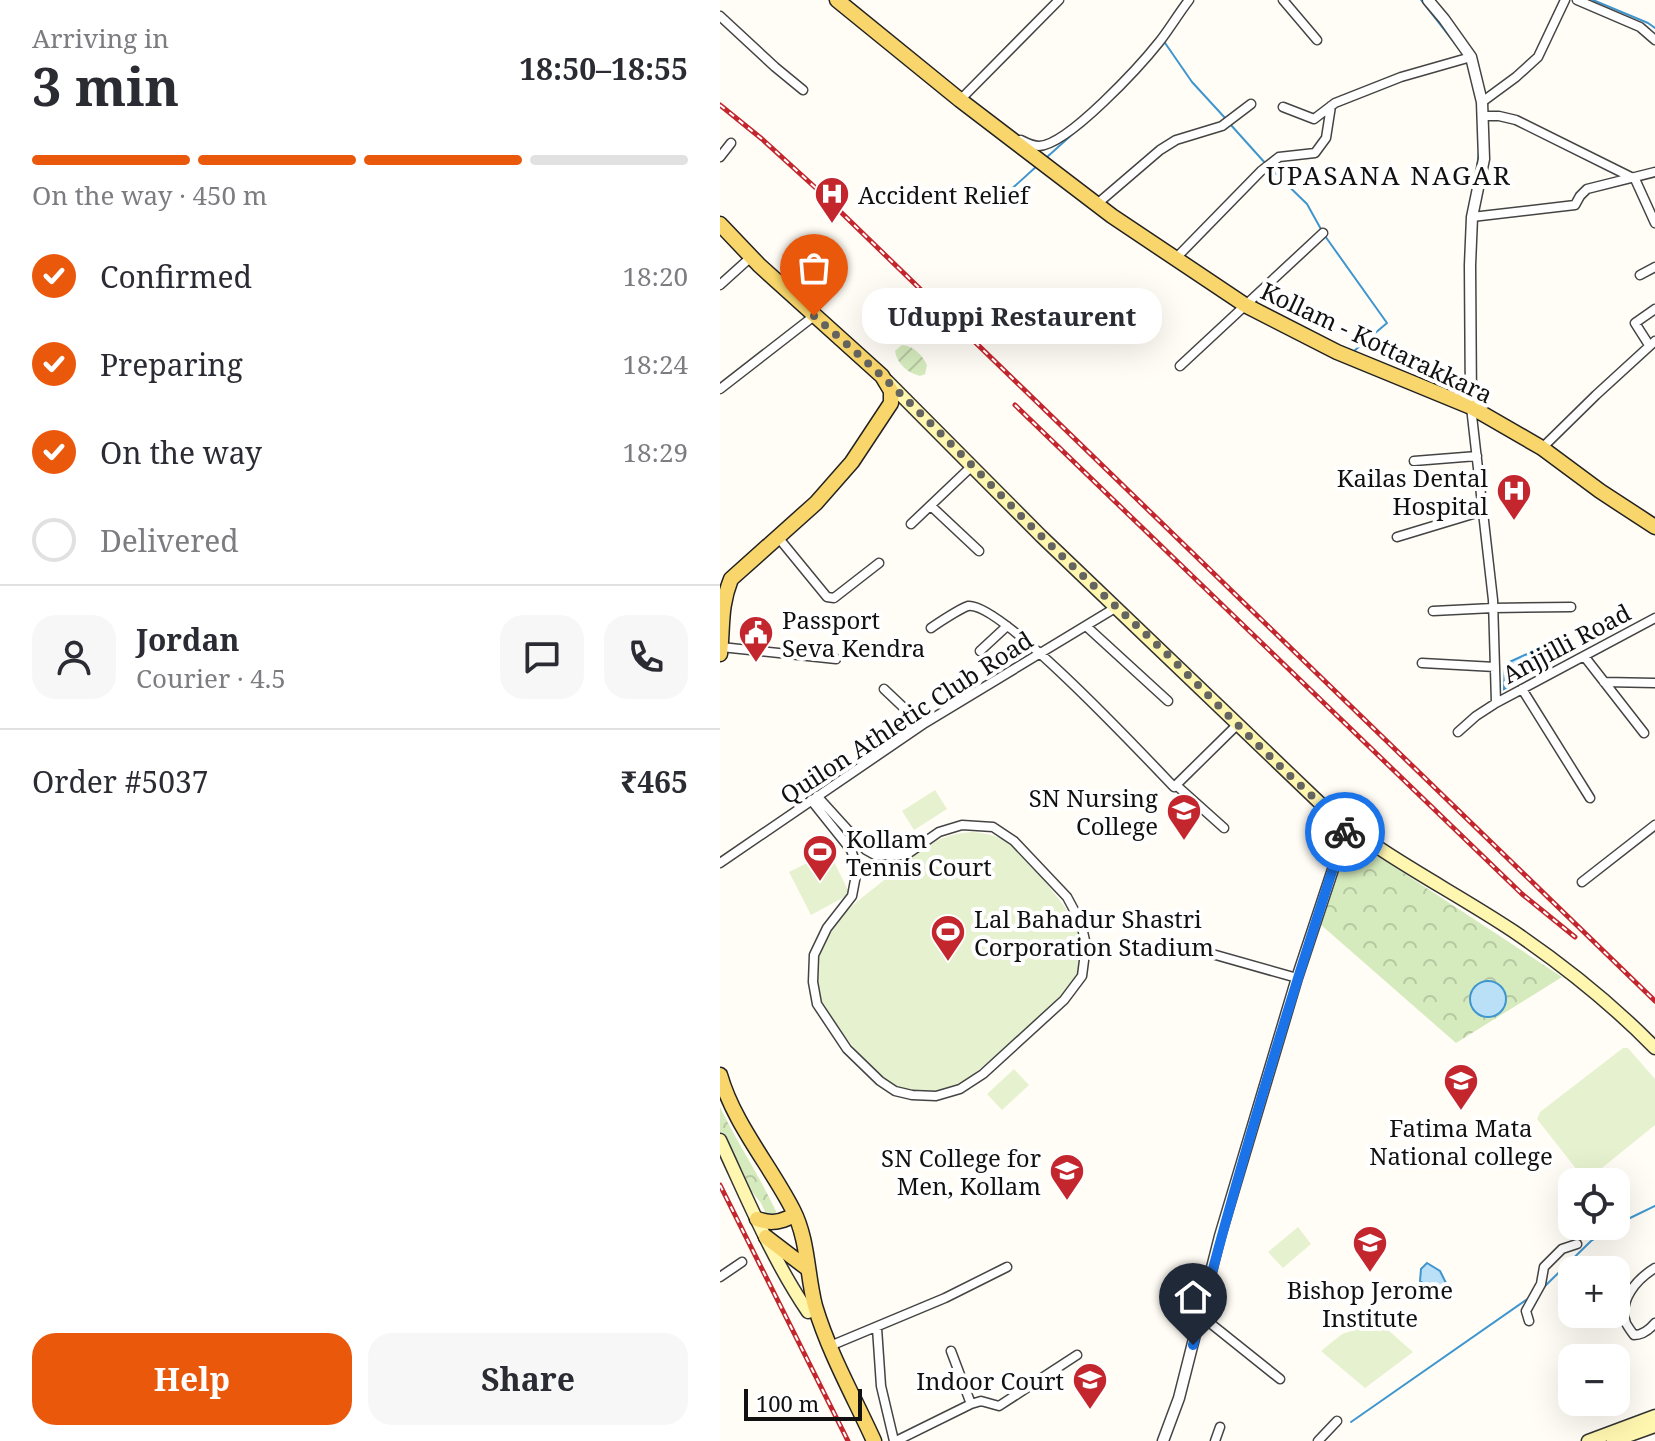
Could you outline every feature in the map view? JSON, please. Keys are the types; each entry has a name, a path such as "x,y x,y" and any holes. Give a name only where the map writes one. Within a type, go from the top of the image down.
{"main road":[{"name":"Kollam - Kottarakkara","path":"838,0 960,100 1097,204 1245,305 1337,352 1471,407 1542,448 1655,527"},
{"path":"720,224 751,257 909,401 1115,608 1347,827 1514,932 1594,992 1655,1048"},
{"path":"720,654 720,606 731,579 727,573 777,536 829,490 852,462 885,414 892,398 882,376"},
{"path":"885,414 898,404 909,401"},
{"path":"720,1075 738,1115 794,1211 801,1231 808,1312"},
{"path":"720,1093 788,1218 830,1346 874,1441"},
{"path":"720,1140 766,1237 808,1312 865,1441"},
{"path":"757,1219 778,1222 788,1218"},
{"path":"766,1237 803,1265"},
{"path":"1588,1441 1655,1416"},
{"path":"1613,1441 1639,1437 1655,1426"}],"street":[{"path":"960,100 1059,0"},
{"path":"1003,133 1010,133 1037,146 1064,134 1123,83 1160,41 1189,0"},
{"path":"1283,0 1317,40"},
{"path":"1428,0 1471,57 1482,102 1484,159 1472,217 1470,265 1471,407 1493,608 1496,703"},
{"path":"1482,102 1538,57 1565,0"},
{"path":"1577,0 1640,27 1655,40"},
{"path":"720,16 803,90"},
{"path":"1283,107 1314,119 1331,106 1401,77 1471,57"},
{"path":"1097,204 1160,150 1176,140 1222,126 1251,104"},
{"path":"1175,259 1261,171 1279,157 1315,153 1326,138 1331,106"},
{"path":"1482,116 1516,120 1635,179 1655,223"},
{"path":"720,157 731,143"},
{"path":"1472,217 1575,205 1587,189 1655,172"},
{"path":"1180,366 1323,233"},
{"path":"720,285 751,257"},
{"path":"1640,275 1655,267"},
{"path":"1542,448 1652,343 1635,323 1655,309"},
{"path":"720,389 814,316"},
{"path":"1414,461 1477,456"},
{"path":"911,524 972,466"},
{"path":"931,506 979,551"},
{"path":"1397,537 1483,511"},
{"path":"777,536 827,597 834,598 879,563"},
{"path":"931,628 967,606 977,608 1007,626 1041,653 1174,787 1176,785 1224,828"},
{"path":"1433,611 1571,607"},
{"name":"Quilon Athletic Club Road","path":"720,863 922,725 1115,608"},
{"name":"Anjjilli Road","path":"1458,732 1496,703 1655,618"},
{"path":"980,651 1007,626"},
{"path":"1086,626 1168,701"},
{"path":"721,647 836,659"},
{"path":"1584,656 1644,733"},
{"path":"1422,663 1495,667"},
{"path":"1604,682 1655,683"},
{"path":"884,689 922,725"},
{"path":"1522,689 1590,798"},
{"path":"1176,785 1238,724"},
{"path":"814,798 866,850 875,855 906,855 939,832 962,825 993,827 1014,841 1051,879 1067,897 1081,923 1086,945 1082,976 1064,1000 983,1074 960,1089 936,1096 895,1091 847,1049 817,1004 813,982 814,955 827,928 852,896 856,875 851,850 814,798"},
{"path":"1582,882 1655,825"},
{"path":"1163,1441 1179,1398 1220,1236 1297,978 1347,827"},
{"path":"1191,948 1297,978"},
{"path":"1529,1321 1526,1311 1541,1284 1544,1267 1562,1249 1577,1244"},
{"path":"720,1277 742,1262"},
{"path":"830,1346 945,1298 1007,1267"},
{"path":"1655,1268 1635,1283 1625,1310 1626,1324 1634,1335 1639,1335 1655,1323"},
{"path":"1200,1315 1280,1379"},
{"path":"877,1328 881,1386 895,1441 971,1404 981,1401 999,1406 1077,1355"},
{"path":"951,1351 971,1404"},
{"path":"1318,1441 1337,1421"},
{"path":"1215,1441 1220,1427"}],"green space":[{"path":"902,345 914,349 923,358 927,365 925,374 916,375 901,364 895,351"},
{"path":"935,790 947,809 914,830 902,811"},
{"name":"Lal Bahadur Shastri Corporation Stadium","path":"972,832 1007,842 1049,886 1076,925 1081,955 1079,969 1064,1000 956,1088 914,1093 895,1086 880,1075 833,1020 816,989 817,952 837,921 917,853 935,841"},
{"path":"1354,844 1364,847 1562,977 1456,1043 1320,924 1341,852 1346,846"},
{"name":"Kollam Tennis Court","path":"829,852 850,894 811,915 789,872"},
{"path":"1623,1048 1628,1048 1655,1079 1655,1125 1602,1168 1576,1168 1537,1119 1540,1112"},
{"path":"1014,1069 1029,1085 1002,1110 987,1094"},
{"path":"720,1107 779,1218 768,1218 761,1203 720,1153"},
{"path":"1298,1227 1311,1244 1283,1268 1268,1252"},
{"path":"1379,1322 1413,1352 1365,1388 1321,1351 1342,1334"}],"water":[{"path":"1540,648 1546,667 1504,689 1505,664"},
{"path":"1488,981 1501,986 1506,999 1501,1012 1488,1017 1475,1012 1470,999 1475,986"},
{"path":"1427,1263 1440,1271 1451,1293 1439,1292 1420,1281 1421,1269"}],"waterway":[{"path":"1421,0 1464,55"},
{"path":"1593,0 1655,28"},
{"path":"1163,40 1192,82 1226,119"},
{"path":"1120,91 1129,81"},
{"path":"1230,124 1266,164"},
{"path":"1046,158 1077,130"},
{"path":"1477,168 1479,151"},
{"path":"994,205 1038,165"},
{"path":"1270,168 1307,204 1322,231"},
{"path":"1325,236 1387,323 1354,351"},
{"path":"1544,1287 1591,1241 1655,1206"},
{"path":"1351,1422 1529,1298"}],"railway":[{"path":"720,105 818,190 1655,1001"},
{"path":"1015,405 1522,894 1575,937"},
{"path":"720,1185 848,1441"}],"way so far":[{"path":"814,316 909,401 1115,608 1347,827 1345,832"}],"place":[{"name":"Accident Relief","path":"832,225"},
{"name":"Uduppi Restaurent","path":"814,316"},
{"name":"Kailas Dental Hospital","path":"1514,522"},
{"name":"Passport Seva Kendra","path":"756,664"},
{"name":"SN Nursing College","path":"1184,842"},
{"name":"Kollam Tennis Court","path":"820,883"},
{"name":"Lal Bahadur Shastri Corporation Stadium","path":"948,963"},
{"name":"Fatima Mata National college","path":"1461,1112"},
{"name":"SN College for Men, Kollam","path":"1067,1202"},
{"name":"Bishop Jerome Institute","path":"1370,1274"},
{"name":"Indoor Court","path":"1090,1411"}],"district":[{"name":"UPASANA NAGAR","path":"1389,175"}],"route":[{"path":"1193,1345 1220,1236 1345,832"}]}
